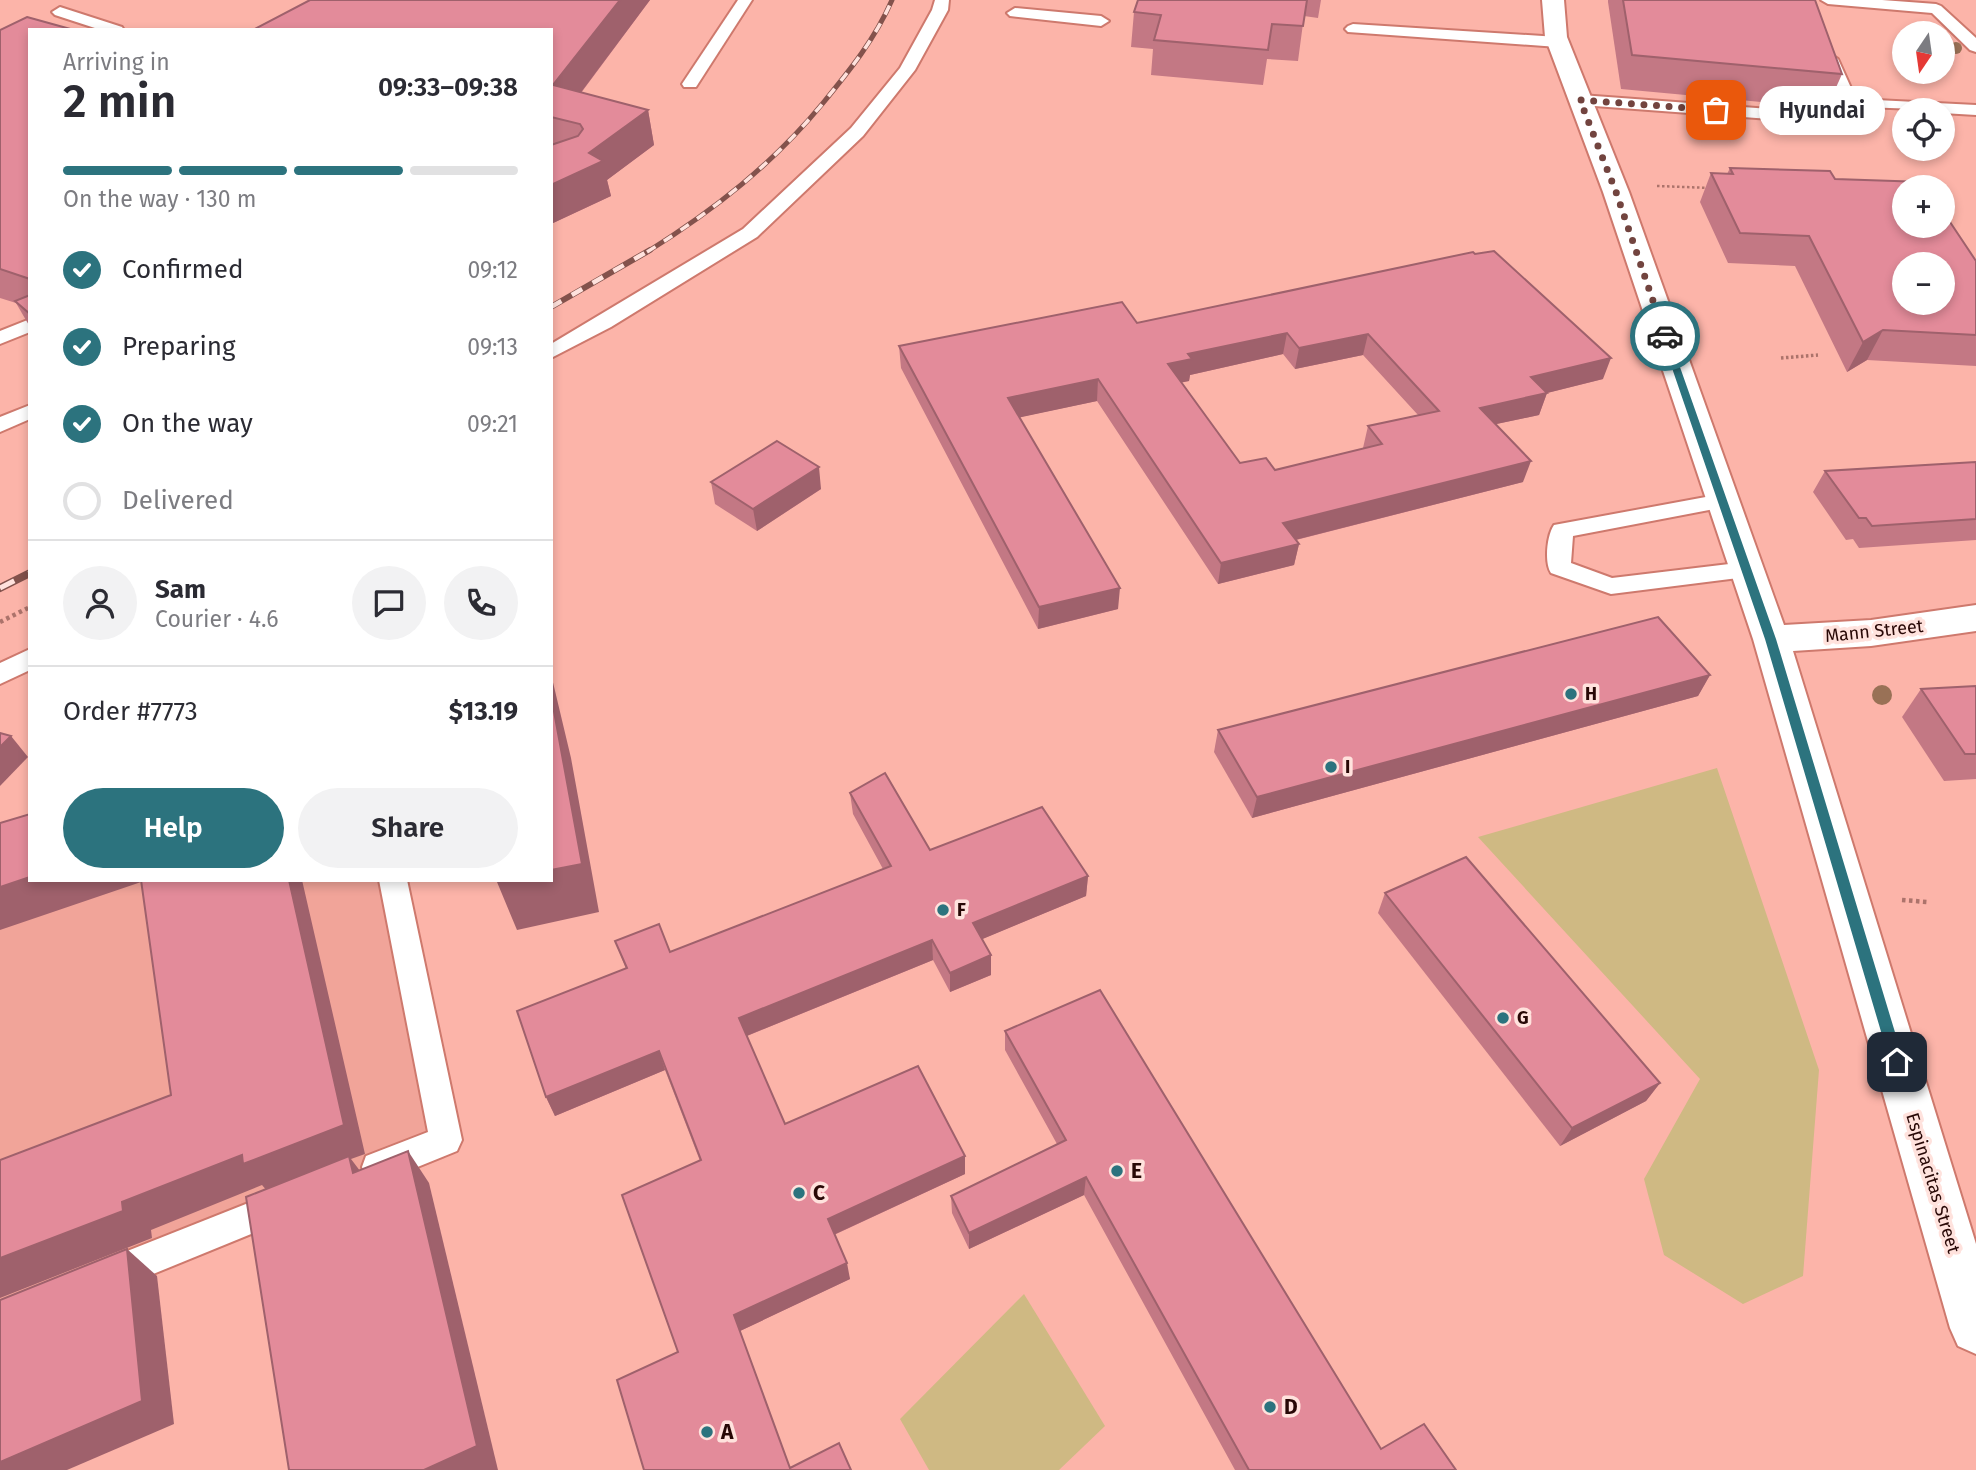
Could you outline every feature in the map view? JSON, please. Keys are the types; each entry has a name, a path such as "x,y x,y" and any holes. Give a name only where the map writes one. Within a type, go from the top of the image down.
{"street":[{"name":"Espinacitas Street","path":"1553,0 1558,42 1616,192 1771,639 1976,1328"},
{"name":"Mann Street","path":"1771,639 1871,633 1976,618"}],"lane":[{"path":"690,84 745,0"},
{"path":"553,351 604,323 750,233 857,132 907,70 940,10 942,0"},
{"path":"1828,0 1936,9 1976,47"},
{"path":"60,12 111,28"},
{"path":"1014,13 1101,21"},
{"path":"1353,29 1558,42"},
{"path":"1830,59 1850,107"},
{"path":"1580,100 1825,117 1862,102 1976,110"},
{"path":"0,338 28,326"},
{"path":"0,425 28,412"},
{"path":"1722,501 1562,530 1559,567 1611,586 1746,570"},
{"path":"0,675 28,659"},
{"path":"356,1176 446,1140 393,882"},
{"path":"76,1288 306,1196"}],"path":[{"path":"1652,186 1714,188"},
{"path":"1781,358 1818,355"},
{"path":"0,622 28,608"},
{"path":"1897,900 1927,902"}],"shaded area":[{"path":"1717,768 1819,1070 1803,1276 1743,1304 1664,1255 1644,1179 1700,1079 1478,837"},
{"path":"0,861 28,879 28,882 385,882 445,1158 0,1337"},
{"path":"1024,1294 1105,1426 1059,1470 929,1470 900,1419"}],"building":[{"path":"310,0 620,0 553,85 553,28 257,28"},
{"path":"1138,0 1307,0 1303,26 1272,24 1268,50 1154,40 1161,15 1134,12"},
{"path":"1623,0 1815,0 1842,74 1632,55"},
{"path":"27,17 67,28 28,28 28,278 0,269 0,30"},
{"path":"553,85 648,110 589,153 603,161 553,184 553,144 578,136 583,129 580,124 553,117"},
{"path":"1730,168 1830,171 1835,179 1892,181 1892,238 1955,238 1955,230 1976,261 1976,335 1883,330 1863,342 1809,236 1740,233 1711,173 1733,174"},
{"path":"1494,251 1611,358 1531,377 1547,393 1480,408 1531,461 1283,523 1299,544 1221,563 1098,379 1008,398 1120,588 1039,607 899,346 1122,302 1137,323 1473,252","holes":["1287,333 1299,348 1368,334 1439,411 1368,426 1382,444 1275,470 1266,458 1240,463 1168,364 1192,359 1188,354"]},
{"path":"28,296 28,312 15,301"},
{"path":"777,441 819,467 753,509 711,482"},
{"path":"1976,462 1976,519 1872,526 1866,518 1859,518 1825,471"},
{"path":"1658,617 1710,675 1257,797 1218,730"},
{"path":"1976,686 1976,754 1965,754 1921,689"},
{"path":"553,706 582,864 553,870"},
{"path":"0,733 11,736 0,747"},
{"path":"885,773 930,850 1042,807 1088,876 973,923 991,955 950,973 932,940 739,1018 785,1124 918,1066 965,1156 828,1219 847,1263 734,1315 790,1468 839,1443 851,1470 644,1470 617,1380 678,1352 622,1195 701,1160 659,1051 546,1097 517,1011 627,968 615,941 659,924 670,952 891,866 850,793"},
{"path":"28,815 28,878 0,887 0,823"},
{"name":"G","path":"1466,857 1660,1083 1572,1128 1385,893"},
{"path":"141,882 289,882 344,1125 243,1164 242,1155 122,1202 123,1211 0,1258 0,1160 171,1095"},
{"path":"1100,990 1381,1449 1424,1424 1456,1470 1249,1470 1086,1177 969,1233 951,1196 1066,1140 1005,1031"},
{"path":"408,1151 477,1446 424,1470 289,1470 246,1197 349,1156 353,1173"},
{"path":"127,1249 142,1401 0,1462 0,1300"}],"railway":[{"path":"647,252 696,220 741,185 784,146 852,66 878,28 892,0"},
{"path":"553,306 650,250"},
{"path":"0,588 28,574"}],"way so far":[{"path":"1665,336 1616,192 1580,100 1716,110"}],"place":[{"name":"Hyundai","path":"1716,110"},
{"name":"H","path":"1571,694"},
{"name":"I","path":"1331,767"},
{"name":"F","path":"943,910"},
{"name":"G","path":"1503,1018"},
{"name":"E","path":"1117,1171"},
{"name":"C","path":"799,1193"},
{"name":"D","path":"1270,1407"},
{"name":"A","path":"707,1432"}],"route":[{"path":"1665,336 1771,639 1897,1062"}]}
